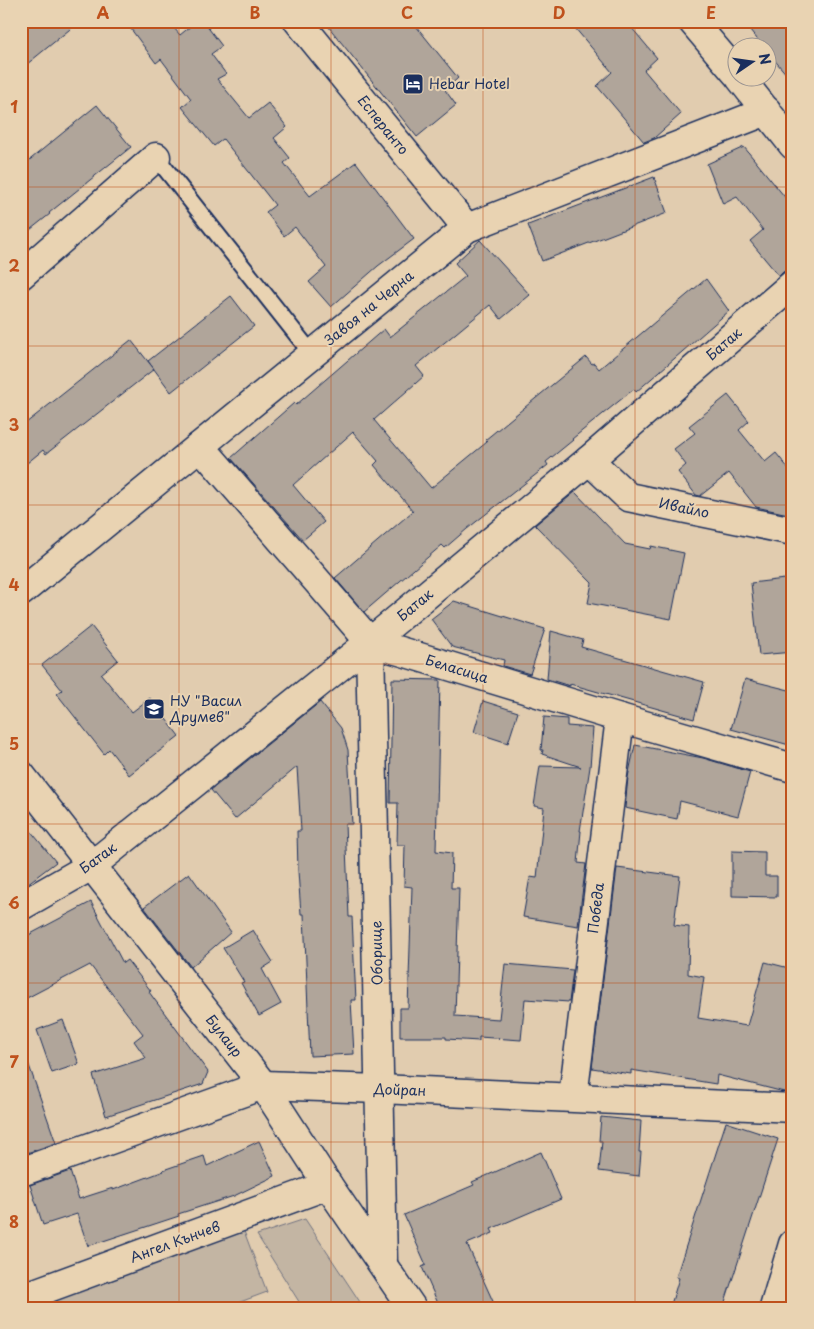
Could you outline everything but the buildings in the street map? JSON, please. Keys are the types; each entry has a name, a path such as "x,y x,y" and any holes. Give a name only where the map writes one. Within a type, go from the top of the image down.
{"street":[{"name":"Есперанто","path":"298,21 467,228"},
{"path":"692,21 726,61"},
{"path":"748,88 793,145"},
{"name":"Завоя на Черна","path":"21,592 467,228 767,111"},
{"path":"21,275 156,157"},
{"name":"Батак","path":"21,906 91,866 370,642 589,460 793,284"},
{"path":"200,446 370,642"},
{"name":"Ивайло","path":"589,460 628,496 793,530"},
{"name":"Беласица","path":"370,642 793,768"},
{"name":"Оборище","path":"370,642 382,1264"},
{"name":"Победа","path":"573,1097 620,718"},
{"name":"Булаир","path":"21,775 262,1085 412,1308"},
{"name":"Дойран","path":"21,1172 262,1085 793,1108"},
{"name":"Ангел Кънчев","path":"21,1298 328,1185"},
{"path":"774,1308 793,1244"}],"lane":[{"path":"156,157 312,354"}],"shaded area":[{"path":"239,1218 267,1292 224,1308 21,1308"},
{"path":"305,1219 364,1308 303,1308 257,1235"}],"place":[{"name":"Hebar Hotel","path":"413,84"},
{"name":"НУ \"Васил Друмев\"","path":"154,709"}]}
